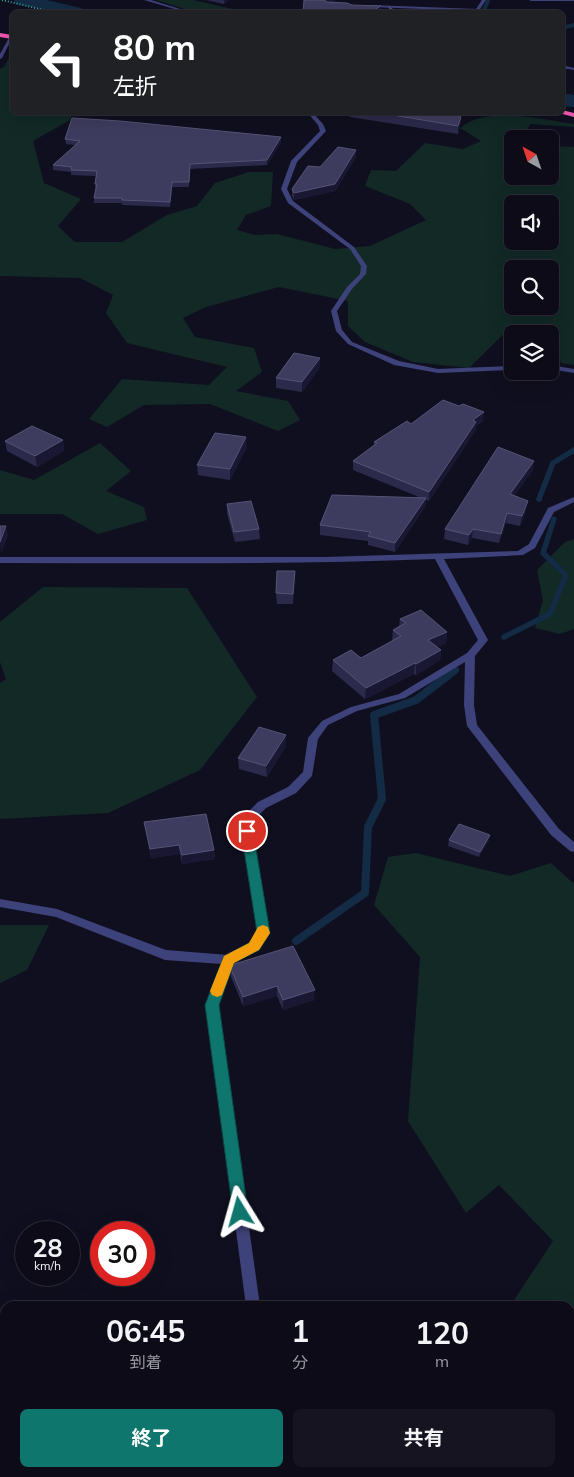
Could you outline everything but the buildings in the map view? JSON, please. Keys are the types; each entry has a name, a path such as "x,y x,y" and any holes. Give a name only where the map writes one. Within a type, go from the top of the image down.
{"street":[{"path":"146,0 181,10"},
{"path":"531,0 574,0"},
{"path":"313,115 321,125 322,132 294,161 284,189 290,202 352,248 364,266 362,274 349,288 334,311 339,331 350,343 397,363 438,372 504,368"},
{"path":"559,368 574,371"},
{"path":"0,560 126,561 439,558 520,553 532,546 551,510 574,499"},
{"path":"0,903 57,913 165,955 229,960 254,947 264,933 247,831 251,816 262,806 292,790 308,773 313,738 325,724 354,709 402,696 470,655 483,640 439,558"},
{"path":"470,655 468,705 472,726 555,832 574,848"},
{"path":"229,960 212,1005 252,1301"}],"lane":[{"path":"365,6 455,10"},
{"path":"0,58 10,40"}],"path":[{"path":"2,0 44,10"}],"green space":[{"path":"156,0 193,0 237,10 188,10"},
{"path":"10,56 10,115 72,115 70,120 33,141 44,183 81,199 58,226 75,242 122,242 167,215 197,206 215,183 249,172 273,172 271,206 246,215 237,230 255,235 277,234 335,249 370,246 426,220 410,204 365,186 371,170 396,171 425,143 463,149 481,141 460,128 471,121 484,117 531,117 574,124 574,127 530,124 527,130 504,130 504,185 559,185 559,146 574,147 574,365 561,363 559,356 559,325 504,325 504,334 469,368 413,362 365,342 348,326 348,301 279,287 206,307 183,318 195,337 254,348 262,372 236,391 288,401 300,420 278,431 210,404 144,405 107,427 89,419 122,379 209,385 227,367 127,343 106,313 113,295 80,278 0,276 0,69 4,67"},
{"path":"100,443 131,471 106,491 144,507 147,520 98,534 62,514 0,514 0,470 34,480"},
{"path":"574,539 574,629 560,634 535,628 543,600 537,570 565,542"},
{"path":"43,587 187,588 257,697 200,770 108,813 0,819 0,683 6,679 0,662 0,622"},
{"path":"416,853 510,876 551,863 574,884 574,1301 513,1301 553,1241 499,1185 466,1213 408,1121 420,957 374,905 388,857"},
{"path":"0,925 49,925 27,970 0,983"}],"waterway":[{"path":"23,0 66,10"},
{"path":"484,10 488,1"},
{"path":"565,27 574,25"},
{"path":"565,100 574,101"},
{"path":"539,499 553,463 574,450"},
{"path":"504,637 550,614 566,575 543,553 554,519"},
{"path":"296,941 365,893 368,827 382,799 374,715 416,700 455,670"}],"slow traffic":[{"path":"217,991 229,960 254,947 264,933 263,930"}],"route":[{"path":"240,1212 212,1005 229,960 254,947 264,933 247,831"}]}
